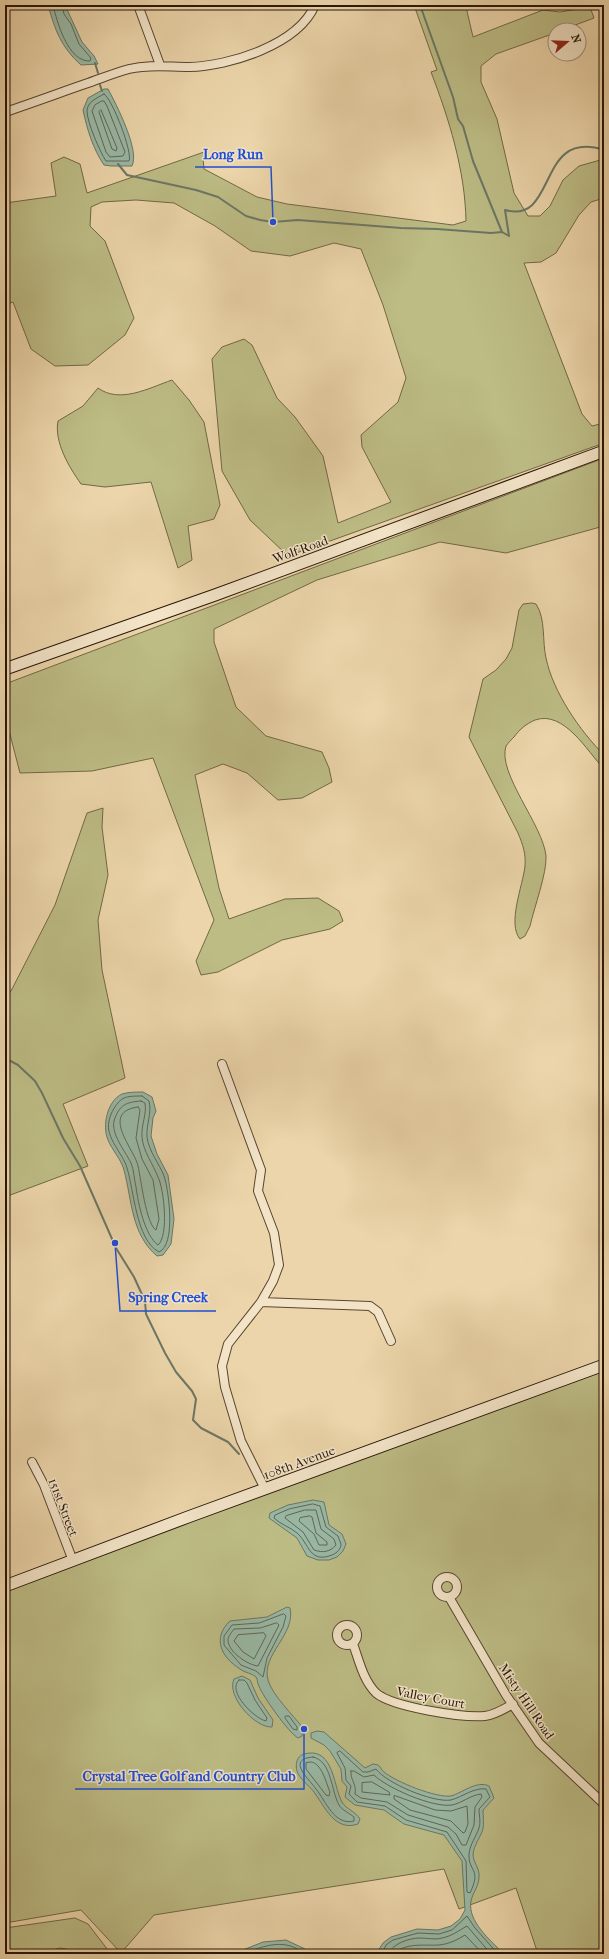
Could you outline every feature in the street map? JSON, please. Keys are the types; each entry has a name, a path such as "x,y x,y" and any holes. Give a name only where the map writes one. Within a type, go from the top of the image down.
{"street":[{"path":"138,5 160,65"},
{"path":"5,112 129,69 160,65 189,67 220,64 241,57 278,43 294,32 306,20 315,6"},
{"name":"Wolf Road","path":"5,669 215,595 604,451"},
{"path":"222,1064 261,1170 258,1191 274,1233 279,1265 273,1281 261,1302 228,1344 222,1366 225,1387 241,1441 265,1489"},
{"path":"261,1302 370,1306 378,1312 391,1341"},
{"name":"108th Avenue","path":"5,1586 604,1365"},
{"name":"151st Street","path":"32,1462 44,1484 73,1562"},
{"name":"Misty Hill Road","path":"449,1597 513,1704 539,1743 604,1804"},
{"name":"Valley Court","path":"353,1644 367,1680 375,1692 385,1700 403,1706 470,1716 486,1716 501,1711 513,1704"}],"shaded area":[{"path":"414,5 465,5 473,37 543,10 560,12 590,7 594,18 583,22 547,22 547,36 496,54 481,66 481,82 497,119 514,193 528,216 540,216 550,206 563,180 579,166 604,159 604,198 591,202 579,215 556,253 541,262 524,263 582,414 592,426 604,423 604,443 288,556 250,520 222,471 212,359 222,347 244,339 252,345 277,398 295,417 323,456 338,523 391,502 362,447 361,435 398,402 406,378 383,305 361,249 334,243 290,256 251,251 215,226 174,203 136,200 102,202 91,207 90,226 105,241 134,318 125,335 88,365 55,366 31,349 13,302 5,305 5,203 56,196 51,163 64,157 80,164 87,193 207,151 203,158 204,169 257,197 287,204 453,225 466,221 463,183 455,145 431,72 437,70"},
{"path":"172,380 189,400 204,422 220,505 214,519 188,526 192,560 178,568 151,482 105,487 81,484 60,446 57,429 58,421 83,406 98,388 107,393 125,395"},
{"path":"604,458 604,526 506,553 440,542 317,580 214,629 214,642 236,707 266,736 322,752 329,768 332,782 302,798 278,800 247,773 223,764 195,775 219,888 229,919 285,899 318,898 339,911 343,921 330,929 282,940 218,972 201,975 196,961 214,920 153,758 92,771 20,773 5,715 5,684"},
{"path":"523,604 536,604 543,623 546,658 555,684 577,723 604,755 604,769 574,734 565,726 546,718 535,720 526,725 506,746 505,757 508,770 543,843 546,856 542,881 530,926 525,936 520,939 516,932 515,914 524,874 524,850 518,833 469,737 483,679 496,670 506,659 512,648 519,610"},
{"path":"103,808 102,827 108,875 98,920 102,970 125,1078 63,1104 88,1166 5,1197 5,996 11,991 55,905 87,813"},
{"path":"604,1369 604,1954 538,1954 516,1888 459,1909 444,1869 154,1915 121,1953 81,1910 5,1923 5,1590"},
{"path":"75,1918 88,1924 111,1954 91,1954 60,1948 39,1954 5,1954 5,1928"}],"water":[{"path":"48,5 65,5 82,42 94,56 98,64 81,65 68,52 56,30"},
{"path":"104,89 108,89 126,127 133,149 134,159 132,166 104,165 91,139 83,110 88,98"},
{"path":"143,1092 152,1097 156,1111 153,1118 151,1136 157,1154 168,1175 174,1219 171,1244 163,1255 157,1256 148,1247 137,1227 124,1170 106,1134 107,1114 109,1108 117,1097 124,1093"},
{"path":"313,1500 324,1502 329,1525 342,1534 346,1544 343,1551 337,1557 329,1560 318,1560 307,1556 297,1538 269,1518 270,1513 288,1505"},
{"path":"287,1607 290,1608 288,1627 273,1653 267,1671 270,1686 303,1728 302,1736 298,1738 271,1706 261,1691 256,1677 242,1670 228,1659 221,1647 220,1640 224,1627 230,1621 267,1617"},
{"path":"242,1676 250,1680 258,1698 273,1720 272,1727 265,1726 250,1717 238,1702 234,1694 234,1679"},
{"path":"317,1731 324,1732 365,1768 373,1764 378,1765 383,1771 397,1780 426,1792 451,1796 475,1786 489,1786 494,1798 483,1810 483,1829 473,1854 479,1877 471,1901 471,1908 476,1923 481,1930 504,1954 376,1954 383,1943 391,1937 417,1929 438,1930 451,1926 460,1919 465,1910 462,1861 444,1835 404,1824 384,1810 355,1805 345,1797 347,1787 342,1781 341,1769 330,1751 324,1745 311,1738 311,1733"},
{"path":"313,1753 320,1755 329,1766 342,1802 360,1819 358,1824 350,1826 337,1821 332,1817 299,1774 296,1766 299,1757 303,1754"},
{"path":"286,1940 305,1949 309,1954 233,1954 263,1942"}],"waterway":[{"path":"420,5 453,97 458,119 463,126 473,161 502,232"},
{"path":"95,63 98,73"},
{"path":"100,85 102,91"},
{"path":"118,164 127,175 196,190 218,197 246,216 260,220 273,222 298,220 401,228 491,233 502,232 509,236 505,210 522,211 533,204 542,192 557,163 567,152 582,147 604,150"},
{"path":"5,1058 18,1065 35,1081 63,1138 80,1166 116,1248 134,1277 145,1301 146,1314 165,1353 176,1372 192,1391 196,1399 193,1420 201,1428 228,1442 239,1454"}],"place":[{"name":"Long Run","path":"273,222"},
{"name":"Spring Creek","path":"115,1243"},
{"name":"Crystal Tree Golf and Country Club","path":"304,1729"}]}
